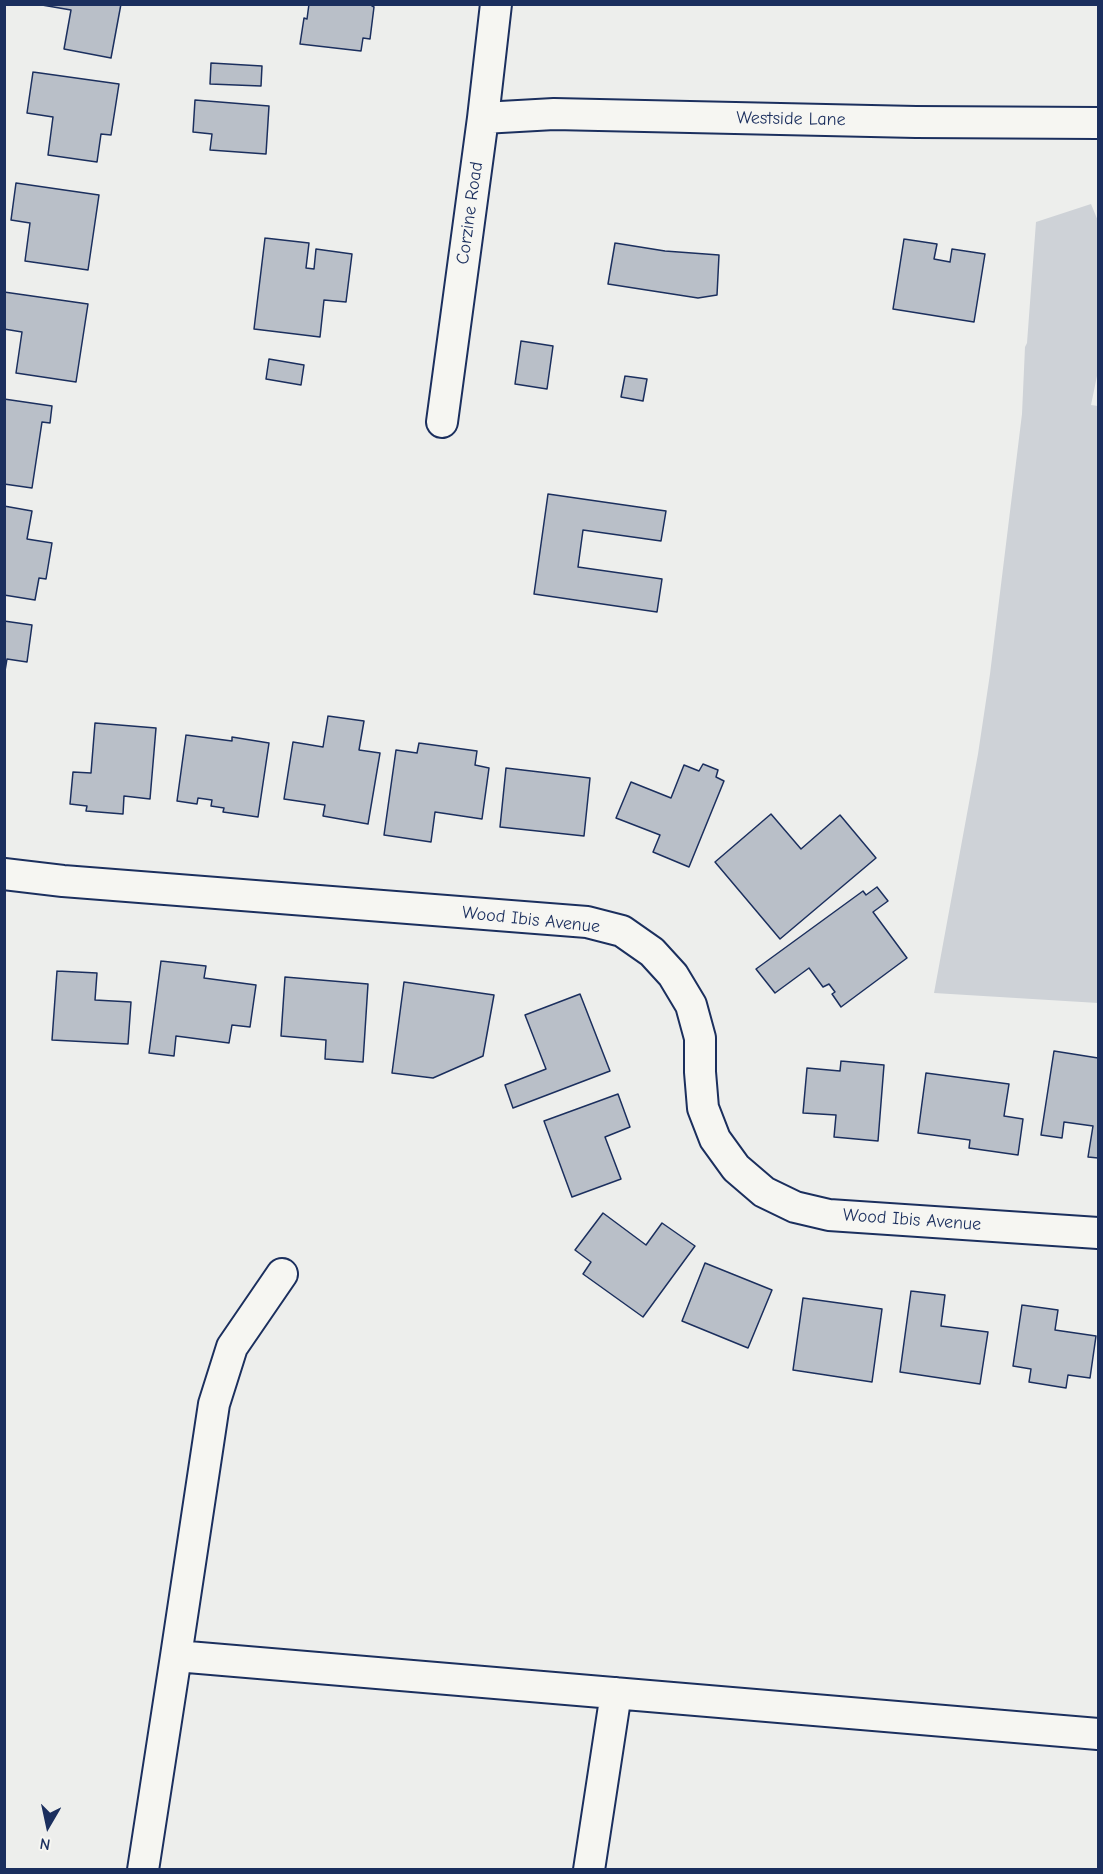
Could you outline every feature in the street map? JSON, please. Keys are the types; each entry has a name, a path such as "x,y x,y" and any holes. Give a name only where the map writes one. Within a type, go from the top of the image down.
{"street":[{"name":"Corzine Road","path":"442,422 496,4"},
{"name":"Westside Lane","path":"483,118 554,114 916,122 1098,123"},
{"name":"Wood Ibis Avenue","path":"4,874 63,881 587,922 622,931 652,952 673,975 692,1005 700,1038 703,1108 715,1139 736,1168 764,1192 795,1208 829,1215 1098,1233"},
{"path":"142,1869 214,1404 232,1347 282,1274"},
{"path":"176,1656 1098,1734"},
{"path":"589,1869 616,1693"}],"shaded area":[{"path":"1091,204 1098,221 1098,371 1091,405 1098,406 1098,1003 934,993 978,754 990,674 1022,414 1025,347 1036,222"}],"building":[{"path":"121,4 111,58 64,49 71,10 42,5"},
{"path":"309,4 369,4 374,7 370,39 363,38 361,51 300,44 304,18 307,19"},
{"path":"211,63 262,66 261,86 210,84"},
{"path":"33,72 119,84 111,135 101,134 97,162 48,155 53,117 27,113"},
{"path":"195,100 269,106 266,154 210,150 212,134 193,132"},
{"path":"16,183 99,195 88,270 25,261 30,223 11,220"},
{"path":"265,238 309,243 306,268 314,269 316,249 352,254 346,302 324,300 320,337 254,329"},
{"path":"904,239 937,244 934,259 950,262 952,249 985,254 974,322 893,309"},
{"path":"615,243 665,251 719,255 717,295 698,298 608,284"},
{"path":"4,292 88,304 76,382 16,373 22,332 4,329"},
{"path":"521,341 553,346 547,389 515,384"},
{"path":"269,359 304,365 301,385 266,379"},
{"path":"625,376 647,379 643,401 621,397"},
{"path":"4,399 52,406 50,423 42,422 32,488 4,484"},
{"path":"548,494 666,511 661,541 583,530 578,567 662,579 657,612 534,594"},
{"path":"4,506 32,511 27,539 52,543 46,579 39,578 35,600 4,595"},
{"path":"4,621 32,625 27,662 7,659 4,677"},
{"path":"328,716 364,721 359,750 380,753 368,824 323,816 325,805 284,799 293,742 323,747"},
{"path":"95,723 156,728 150,799 124,796 123,814 86,811 87,806 70,804 73,772 91,773"},
{"path":"186,735 232,741 232,737 269,743 258,817 223,812 224,808 211,806 212,800 198,798 197,804 177,801"},
{"path":"419,743 477,751 475,765 489,768 482,819 435,812 431,842 384,835 396,750 417,753"},
{"path":"703,764 718,770 716,777 724,781 689,867 653,852 660,835 616,818 631,782 671,798 684,765 699,771"},
{"path":"506,768 590,778 584,836 500,827"},
{"path":"771,814 801,849 840,815 876,858 780,939 715,862"},
{"path":"877,887 888,901 873,912 907,958 841,1007 832,994 835,992 829,984 823,987 809,968 775,993 756,969 863,891 866,895"},
{"path":"161,961 206,966 204,978 256,985 250,1027 232,1025 229,1043 176,1036 174,1056 149,1053"},
{"path":"57,971 97,973 95,1000 131,1002 128,1044 52,1040"},
{"path":"285,977 368,984 363,1062 325,1059 326,1040 281,1036"},
{"path":"404,982 494,995 483,1056 433,1078 392,1073"},
{"path":"580,994 610,1071 513,1108 505,1085 546,1069 525,1015"},
{"path":"1054,1051 1098,1058 1098,1158 1088,1157 1093,1126 1064,1122 1062,1138 1041,1135"},
{"path":"841,1061 884,1065 878,1141 834,1137 836,1115 803,1113 807,1068 840,1071"},
{"path":"926,1073 1009,1084 1004,1116 1023,1119 1018,1155 969,1148 970,1140 918,1133"},
{"path":"618,1094 630,1127 605,1137 621,1179 572,1197 544,1121"},
{"path":"603,1213 646,1245 662,1223 695,1246 643,1317 583,1274 591,1262 575,1250"},
{"path":"705,1263 772,1290 748,1348 682,1321"},
{"path":"911,1291 945,1295 941,1326 988,1332 980,1384 900,1372"},
{"path":"803,1298 882,1309 872,1382 793,1370"},
{"path":"1022,1305 1058,1310 1055,1330 1096,1336 1090,1378 1068,1375 1066,1388 1029,1382 1031,1369 1013,1366"}]}
